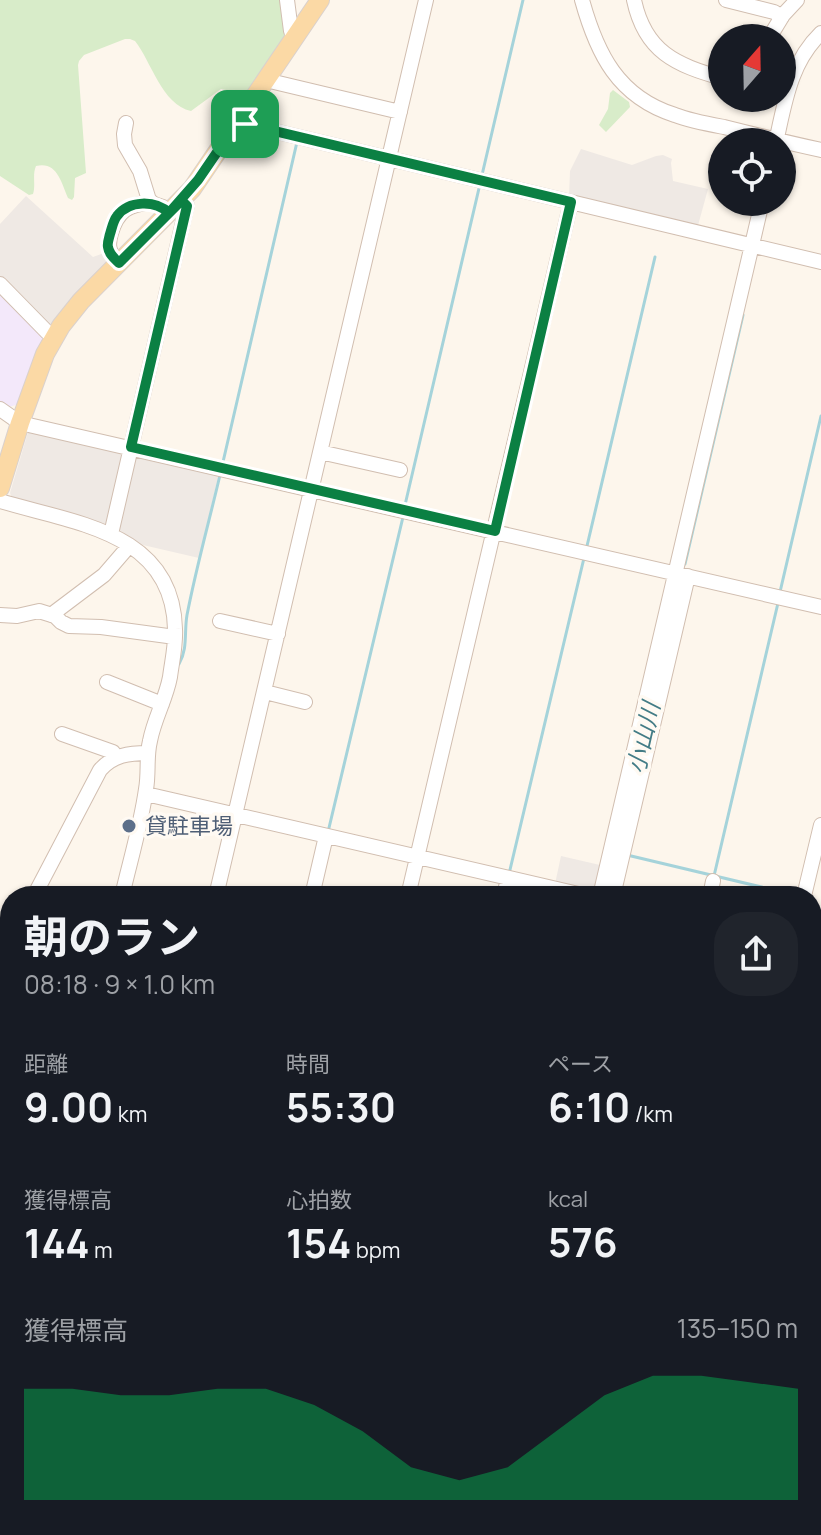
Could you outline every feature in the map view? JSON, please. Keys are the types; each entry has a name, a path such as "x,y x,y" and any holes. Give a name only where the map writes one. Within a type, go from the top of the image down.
{"main road":[{"path":"0,488 20,423 45,354 55,336 81,301 198,180 320,0"}],"street":[{"path":"287,0 291,31 296,35"},
{"path":"218,886 426,0"},
{"path":"582,0 598,49 614,74 635,94 674,115 725,128"},
{"path":"634,0 639,20 659,49 688,68 708,74"},
{"path":"728,0 782,17"},
{"path":"778,24 797,0"},
{"path":"779,128 792,75 803,54 821,33"},
{"path":"268,78 400,112"},
{"path":"239,120 245,124 821,262"},
{"path":"111,534 187,206 163,207 147,197 140,171 125,145 126,123"},
{"path":"796,145 821,150"},
{"path":"119,263 108,245 114,221 126,209 151,202"},
{"path":"410,886 571,202"},
{"path":"615,886 641,752 756,247 760,216"},
{"path":"0,284 47,332 55,336"},
{"path":"0,409 20,423 821,607"},
{"path":"320,452 400,470"},
{"path":"0,501 111,534 155,566 171,599 176,626 169,679 148,753 146,794 124,886"},
{"path":"51,615 97,582 129,546"},
{"path":"0,615 17,616 39,611 69,626 175,637"},
{"path":"220,621 278,634"},
{"path":"107,682 162,704"},
{"path":"265,692 305,702"},
{"path":"62,734 113,752 116,757"},
{"path":"603,886 641,752"},
{"path":"39,886 100,770 116,757 148,753"},
{"path":"146,794 543,886"},
{"path":"815,879 821,825"},
{"path":"314,886 326,836"},
{"path":"506,886 508,878"},
{"path":"712,886 713,881"}],"shaded area":[{"path":"581,149 632,165 656,156 672,159 673,181 708,189 697,229 569,198 570,171"},
{"path":"26,196 93,257 104,253 111,260 50,328 0,277 0,224"},
{"path":"0,291 45,337 19,404 9,407 0,401"},
{"path":"28,432 126,451 108,529 13,501 10,493"},
{"path":"139,455 219,473 199,558 130,542 116,532 133,458"},
{"path":"561,856 600,865 596,886 555,884"}],"green space":[{"path":"0,0 282,0 286,38 246,94 221,89 191,111 172,100 135,41 125,39 84,55 78,65 86,173 75,178 72,200 68,198 54,170 43,165 36,166 34,191 29,195 0,176"},
{"path":"613,90 629,102 630,107 606,132 599,125 608,109"}],"waterway":[{"path":"482,175 523,0"},
{"path":"223,462 297,142"},
{"path":"405,505 480,184"},
{"path":"587,546 655,257"},
{"path":"685,564 743,315"},
{"path":"780,592 821,416"},
{"path":"179,664 185,646 191,597 220,475"},
{"path":"328,832 403,517"},
{"path":"509,874 584,558"},
{"path":"714,876 778,603"},
{"path":"627,855 757,886"}],"place":[{"name":"貸駐車場","path":"129,826"}],"route":[{"path":"245,124 239,120 198,180 185,196 181,200 178,204 169,213 163,207 151,202 121,212 114,221 108,250 119,263 178,204 181,200 187,206 131,447 495,531 571,202 245,124"}],"water label":[{"name":"小山川","path":"644,738"}]}
